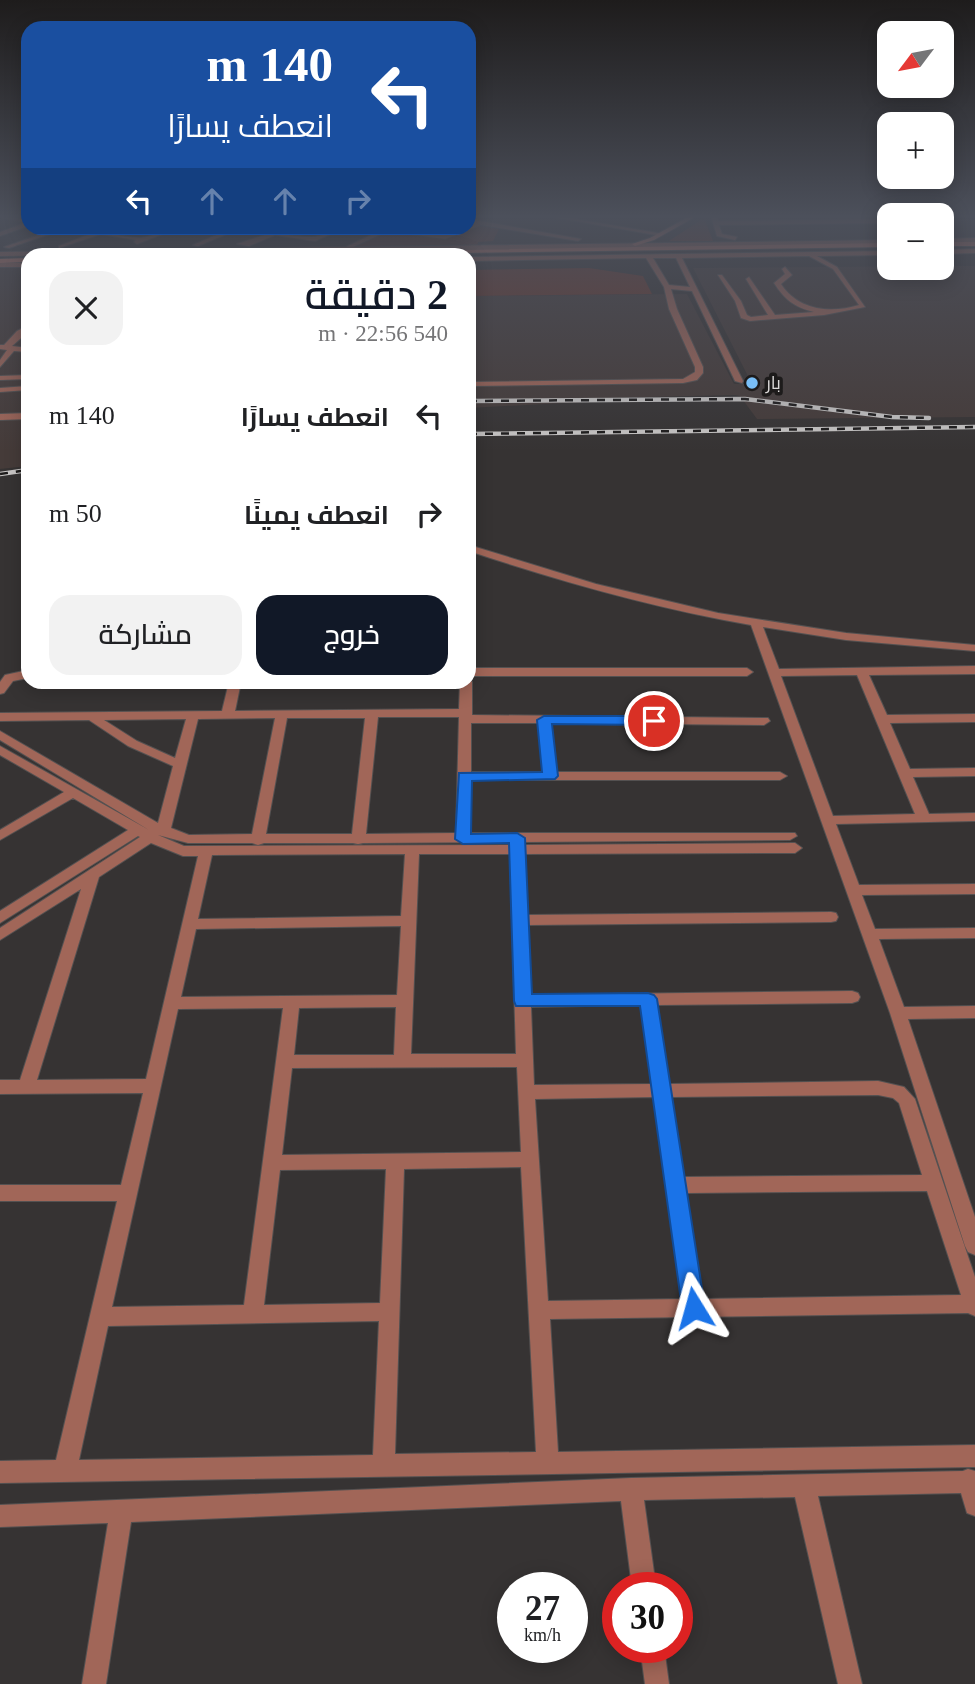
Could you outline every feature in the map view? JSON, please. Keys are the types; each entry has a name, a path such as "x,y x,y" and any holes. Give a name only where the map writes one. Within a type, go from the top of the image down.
{"street":[{"path":"476,384 655,382 694,378 699,373 699,367 669,295"},
{"path":"696,295 739,381"},
{"path":"733,295 744,316 750,319 856,309 864,305 856,295"},
{"path":"759,295 773,317"},
{"path":"785,295 827,312"},
{"path":"0,365 6,348 21,332"},
{"path":"0,378 21,377"},
{"path":"0,390 21,388"},
{"path":"0,417 21,416"},
{"path":"476,550 584,585 756,623 873,639 975,648"},
{"path":"756,623 898,1013 975,1246"},
{"path":"774,673 975,670"},
{"path":"476,672 747,672"},
{"path":"862,672 924,818"},
{"path":"0,690 9,678 21,675"},
{"path":"228,714 233,689"},
{"path":"463,839 466,689"},
{"path":"358,840 372,713"},
{"path":"0,717 372,713 544,720 764,722"},
{"path":"258,841 282,714"},
{"path":"91,715 102,725 180,764"},
{"path":"0,935 150,833 180,764 193,715"},
{"path":"882,719 975,718"},
{"path":"544,720 550,776"},
{"path":"0,734 173,848 206,852 412,850 518,844 792,842"},
{"path":"4,757 150,833 198,841 463,839 518,844"},
{"path":"905,773 975,772"},
{"path":"464,776 780,776"},
{"path":"0,836 72,793"},
{"path":"827,820 975,817"},
{"path":"0,918 150,833"},
{"path":"518,844 526,1092 548,1463"},
{"path":"402,1060 412,850"},
{"path":"65,1471 206,852"},
{"path":"26,1087 93,874"},
{"path":"853,890 975,889"},
{"path":"520,920 831,917"},
{"path":"190,924 409,921"},
{"path":"869,934 975,933"},
{"path":"523,1001 852,997"},
{"path":"648,999 694,1308"},
{"path":"253,1314 292,1001"},
{"path":"172,1003 405,1001"},
{"path":"898,1013 975,1012"},
{"path":"286,1062 525,1060"},
{"path":"0,1087 153,1086"},
{"path":"526,1092 888,1088 906,1099 974,1306 539,1310"},
{"path":"273,1163 530,1159"},
{"path":"384,1466 395,1162"},
{"path":"677,1185 934,1183"},
{"path":"0,1194 128,1193"},
{"path":"100,1317 390,1312"},
{"path":"0,1472 975,1456"},
{"path":"0,1516 631,1489 971,1481 975,1505"},
{"path":"804,1486 850,1684"},
{"path":"631,1489 642,1572"},
{"path":"94,1684 121,1510"},
{"path":"654,1663 657,1684"}],"shaded area":[{"path":"0,295 21,295 21,467 0,469"},
{"path":"476,295 598,295 476,296"},
{"path":"687,295 734,384 752,384 707,295 975,295 975,417 757,419 740,396 735,395 601,398 602,401 476,408 476,296"}],"railway":[{"path":"476,401 745,399 892,417 929,418"},
{"path":"476,434 975,427"},
{"path":"0,474 21,471"}],"place":[{"name":"بار","path":"752,383"}],"route":[{"path":"654,721 544,720 550,776 464,776 463,839 517,838 523,1001 648,999 694,1308"}]}
